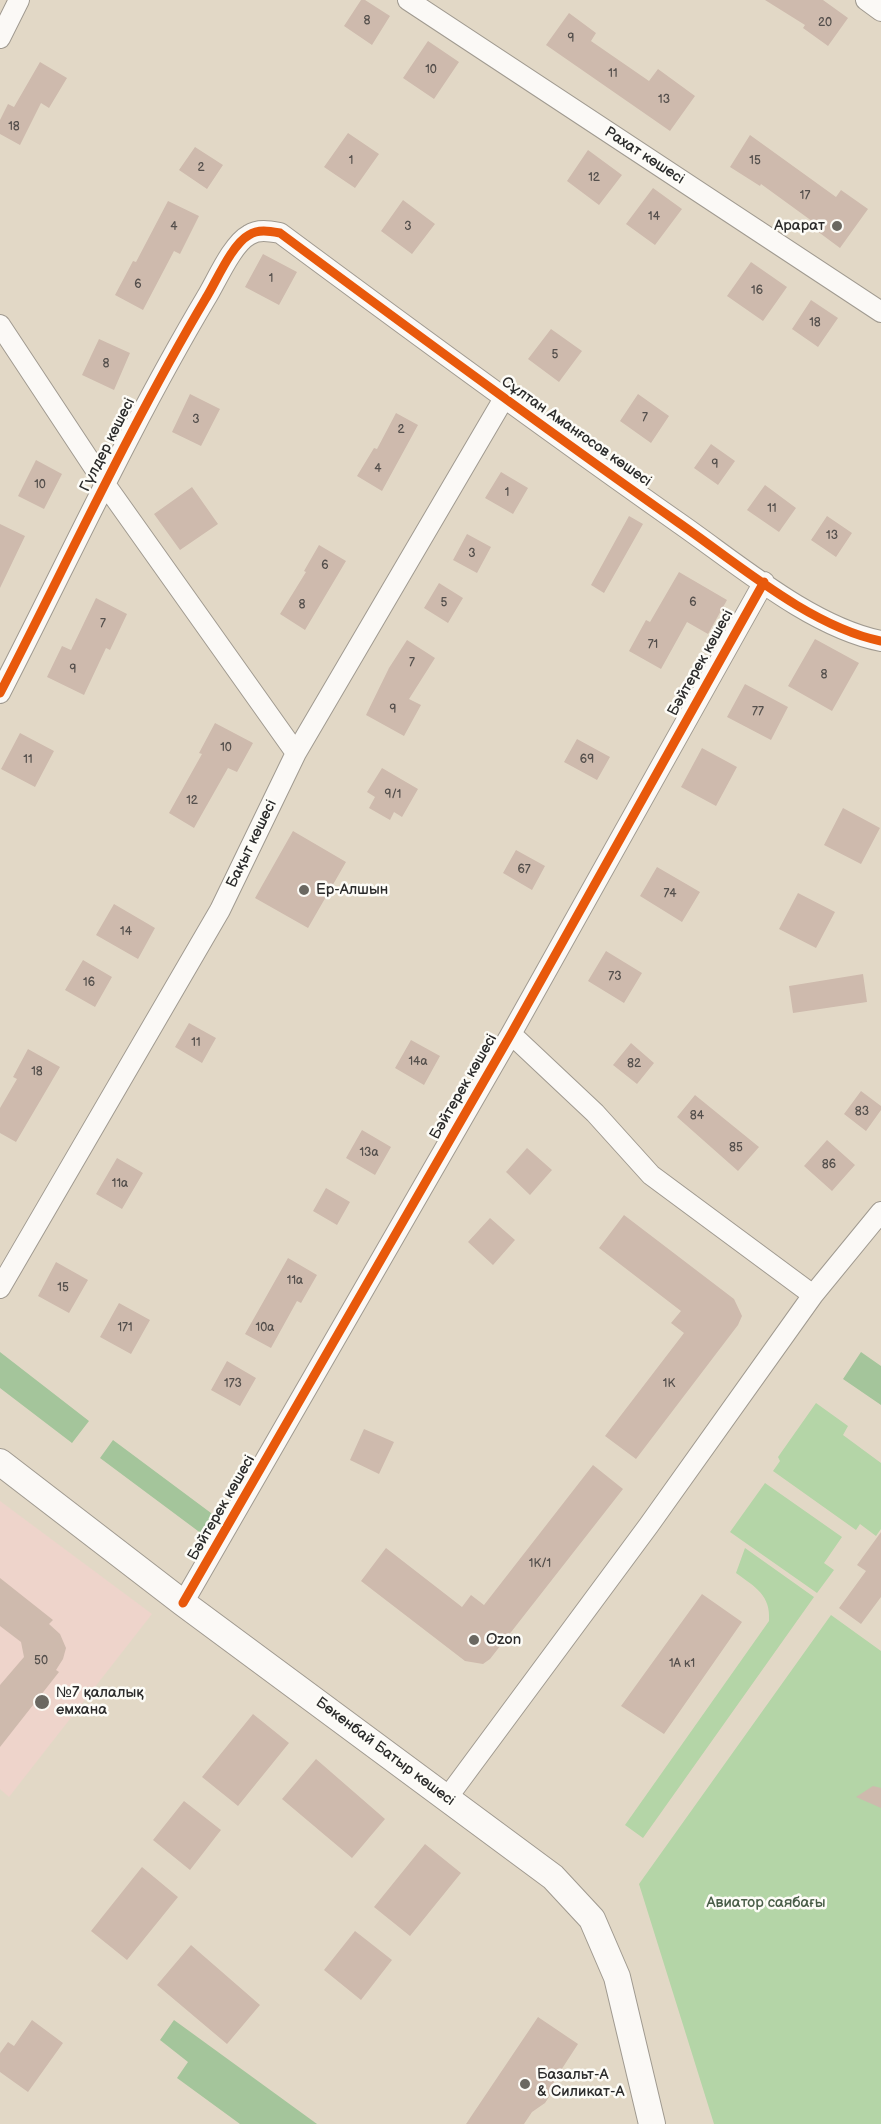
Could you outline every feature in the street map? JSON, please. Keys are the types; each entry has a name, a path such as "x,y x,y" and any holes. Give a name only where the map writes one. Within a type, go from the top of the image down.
{"main road":[{"name":"Бөкенбай Батыр көшесі","path":"0,1462 183,1603 553,1877 592,1919 618,1977 652,2124"}],"street":[{"path":"0,38 20,0"},
{"name":"Рахат көшесі","path":"408,0 881,312"},
{"path":"866,0 881,11"},
{"name":"Сұлтан Аманғосов көшесі","path":"265,230 280,233 503,400 822,621 860,637 881,641"},
{"name":"Гүлдер көшесі","path":"0,693 158,382 237,247 249,235 265,230"},
{"path":"0,325 105,484 296,753"},
{"name":"Бақыт көшесі","path":"0,1288 219,910 296,753 503,400"},
{"name":"Бәйтерек көшесі","path":"183,1603 511,1035 764,582"},
{"path":"511,1035 595,1113 651,1175 813,1294"},
{"path":"447,1798 649,1525 813,1294 881,1212"}],"shaded area":[{"name":"№7 қалалық емхана","path":"0,1501 152,1614 9,1797 0,1789"}],"green space":[{"path":"0,1352 89,1421 72,1443 0,1388"},
{"path":"861,1352 881,1366 881,1405 843,1379"},
{"path":"816,1403 848,1426 843,1435 881,1463 881,1529 876,1536 860,1524 856,1530 773,1471 780,1461 778,1457"},
{"path":"113,1440 215,1516 202,1534 100,1458"},
{"path":"765,1483 842,1537 824,1563 834,1570 817,1593 730,1532"},
{"path":"745,1548 814,1597 643,1838 625,1825 769,1621 767,1604 760,1592 736,1573"},
{"name":"Авиатор саябағы","path":"831,1615 881,1651 881,2124 714,2124 639,1884"},
{"path":"174,2020 317,2124 240,2124 177,2078 188,2062 160,2040"}],"building":[{"path":"361,0 365,0 390,16 372,45 344,26"},
{"path":"765,0 823,0 848,18 828,46 803,28 805,25"},
{"path":"569,13 596,33 591,41 649,81 658,69 695,96 670,131 546,45"},
{"path":"428,41 459,62 434,99 403,78"},
{"path":"40,62 67,78 49,108 41,103 20,145 0,134 0,120 8,104 14,107"},
{"path":"348,133 379,154 355,188 324,167"},
{"path":"750,135 836,197 841,190 868,209 840,248 813,228 816,224 761,184 760,186 730,167"},
{"path":"195,147 223,165 207,189 179,170"},
{"path":"588,150 622,175 599,205 567,181"},
{"path":"653,188 682,209 655,245 626,224"},
{"path":"403,200 435,224 412,254 381,231"},
{"path":"168,201 199,216 180,254 174,251 143,310 115,295 133,261 136,262"},
{"path":"263,254 297,272 279,305 245,287"},
{"path":"751,262 787,287 763,321 727,296"},
{"path":"811,300 838,318 818,347 792,329"},
{"path":"551,329 582,351 559,382 528,359"},
{"path":"99,339 130,353 114,390 82,375"},
{"path":"190,394 220,409 201,446 172,432"},
{"path":"638,394 669,416 651,443 620,421"},
{"path":"396,413 418,425 382,491 357,476 374,448 377,449"},
{"path":"711,444 735,461 718,485 694,468"},
{"path":"36,460 62,474 44,509 18,496"},
{"path":"501,472 528,488 513,514 485,498"},
{"path":"765,485 796,508 779,532 747,510"},
{"path":"192,487 218,524 180,550 154,514"},
{"path":"629,516 643,524 604,593 591,585"},
{"path":"827,516 852,533 836,557 811,540"},
{"path":"0,524 25,536 0,588"},
{"path":"467,534 491,547 477,573 453,560"},
{"path":"319,545 346,561 305,630 280,614 306,572 304,571"},
{"path":"679,572 727,600 708,634 687,622 661,669 629,651 646,620 650,622"},
{"path":"439,583 463,598 448,623 424,608"},
{"path":"96,598 127,614 110,650 106,648 84,695 47,677 62,646 71,650"},
{"path":"815,639 859,663 832,711 788,686"},
{"path":"407,640 435,658 409,699 421,705 404,736 366,715 389,668"},
{"path":"745,684 788,707 771,740 727,717"},
{"path":"215,723 253,743 237,772 228,768 194,828 169,813 202,754 199,753"},
{"path":"20,733 54,751 35,787 1,769"},
{"path":"577,739 610,757 597,780 564,762"},
{"path":"702,748 737,767 716,806 681,787"},
{"path":"382,768 418,789 402,817 394,812 390,820 369,808 375,797 367,792"},
{"path":"843,808 880,828 861,864 824,845"},
{"path":"293,831 346,862 308,928 255,898"},
{"path":"516,850 545,866 532,890 503,873"},
{"path":"657,867 700,892 682,922 640,896"},
{"path":"798,893 835,912 816,948 779,929"},
{"path":"114,904 155,928 138,959 96,935"},
{"path":"606,951 642,973 624,1003 588,981"},
{"path":"83,960 112,977 95,1007 65,990"},
{"path":"863,974 867,1002 793,1013 789,986"},
{"path":"189,1023 216,1038 202,1063 175,1047"},
{"path":"411,1040 440,1056 424,1085 395,1068"},
{"path":"631,1043 654,1063 637,1084 613,1065"},
{"path":"28,1049 60,1067 16,1142 0,1133 0,1108 17,1079 13,1077"},
{"path":"861,1091 881,1106 881,1110 866,1131 844,1114"},
{"path":"695,1095 759,1147 738,1171 677,1117"},
{"path":"362,1130 391,1147 375,1175 346,1158"},
{"path":"827,1140 855,1165 832,1191 804,1166"},
{"path":"527,1148 552,1170 530,1195 506,1172"},
{"path":"117,1158 143,1173 122,1209 96,1194"},
{"path":"326,1188 350,1202 337,1225 313,1211"},
{"path":"624,1215 734,1299 742,1316 738,1325 636,1459 605,1436 684,1333 671,1323 681,1311 599,1248"},
{"path":"490,1218 515,1240 493,1265 468,1242"},
{"path":"288,1258 317,1275 301,1303 297,1301 271,1348 245,1334"},
{"path":"56,1262 88,1280 69,1313 38,1296"},
{"path":"119,1303 150,1320 131,1354 100,1337"},
{"path":"227,1361 256,1378 240,1406 211,1390"},
{"path":"364,1429 394,1442 379,1474 350,1460"},
{"path":"593,1465 623,1489 490,1659 483,1664 465,1661 361,1581 386,1548 462,1607 471,1595 484,1605"},
{"path":"881,1532 881,1597 861,1624 839,1608 866,1571 857,1565"},
{"path":"0,1578 53,1620 49,1624 60,1634 66,1648 63,1659 56,1670 59,1672 0,1747 0,1685 24,1657 21,1642 0,1626"},
{"path":"702,1594 742,1622 664,1734 621,1706"},
{"path":"253,1714 289,1743 238,1806 202,1777"},
{"path":"316,1759 385,1819 352,1858 282,1799"},
{"path":"873,1786 881,1788 881,1808 856,1797"},
{"path":"184,1801 221,1830 190,1870 153,1840"},
{"path":"425,1844 461,1873 410,1936 374,1907"},
{"path":"142,1867 178,1897 127,1960 91,1931"},
{"path":"355,1931 392,1960 361,2000 324,1970"},
{"path":"191,1945 260,2005 227,2044 157,1985"},
{"path":"538,2017 578,2044 554,2081 551,2094 545,2103 532,2112 524,2124 466,2124"},
{"path":"32,2020 63,2043 28,2092 0,2072 0,2053 8,2042 14,2046"}],"cycle path":[{"path":"0,693 125,444 178,346 237,246 252,233 260,231 280,233 750,575 828,622 855,634 881,641"},
{"path":"183,1603 511,1034 764,582"}],"place":[{"name":"Арарат","path":"837,226"},
{"name":"Ер-Алшын","path":"304,890"},
{"name":"Ozon","path":"474,1640"},
{"name":"№7 қалалық емхана","path":"42,1702"},
{"name":"Базальт-А & Силикат-А","path":"525,2084"}]}
